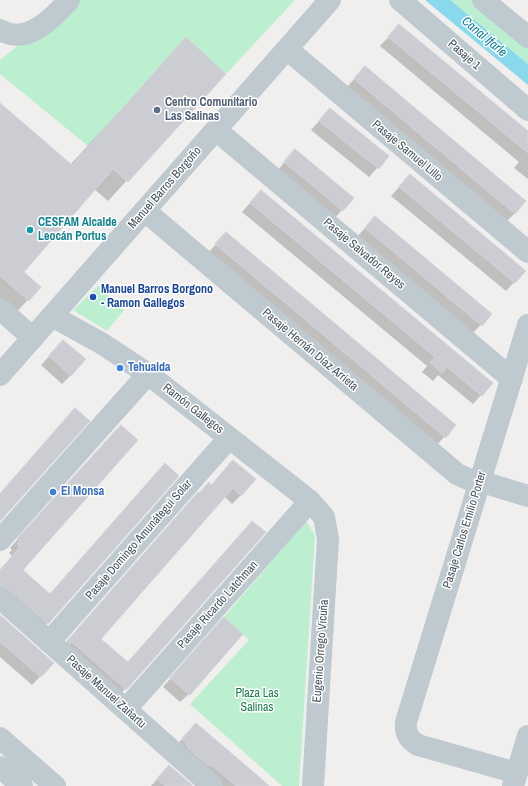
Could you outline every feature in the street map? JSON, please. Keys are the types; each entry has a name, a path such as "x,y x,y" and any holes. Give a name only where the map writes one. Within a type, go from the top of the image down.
{"street":[{"path":"0,30 6,33 17,34 37,29 54,17 69,0"},
{"name":"Manuel Barros Borgoño","path":"0,375 330,0"},
{"name":"Pasaje 1","path":"400,0 528,110"},
{"path":"483,0 528,37"},
{"name":"Pasaje Samuel Lillo","path":"287,49 528,252"},
{"name":"Pasaje Salvador Reyes","path":"216,130 512,379"},
{"name":"Pasaje Hernán Díaz Arrieta","path":"145,211 457,474 468,479 480,481 528,496"},
{"path":"0,309 33,338"},
{"name":"Ramón Gallegos","path":"52,316 101,343 148,374 310,501 324,517"},
{"name":"Pasaje Carlos Emilio Porter","path":"515,779 418,745 407,735 405,729 528,325"},
{"path":"0,540 148,374"},
{"name":"Pasaje Domingo Amunátegui Solar","path":"49,642 229,438"},
{"name":"Pasaje Ricardo Latchman","path":"126,709 310,501"},
{"name":"Eugenio Orrego Vicuña","path":"312,786 328,539 324,517"},
{"name":"Pasaje Manuel Zañartu","path":"0,598 212,786"},
{"path":"0,738 55,786"},
{"path":"515,779 527,744"},
{"path":"0,767 22,786"}],"green space":[{"path":"74,0 295,0 226,74 186,38 88,146 0,74 0,60"},
{"path":"450,0 473,0 528,46 528,64"},
{"path":"98,286 124,310 107,331 73,310"},
{"name":"Plaza Las Salinas","path":"306,521 315,535 299,786 282,786 190,704 249,640 224,617"}],"water":[{"name":"Canal Ifarle","path":"425,0 450,0 528,64 528,85"}],"building":[{"path":"399,24 528,131 528,153 388,37"},
{"path":"186,37 226,74 128,182 113,169 24,272 41,287 29,301 0,276 0,103 72,165"},
{"path":"365,66 526,201 515,214 354,79"},
{"path":"330,108 389,156 379,169 319,121"},
{"path":"295,149 354,198 343,211 284,162"},
{"path":"410,174 526,271 515,283 399,187"},
{"path":"261,190 493,383 482,396 447,367 442,373 430,363 435,357 250,203"},
{"path":"375,216 492,314 482,326 365,228"},
{"path":"226,232 456,425 446,438 215,244"},
{"path":"63,340 86,359 71,376 49,356"},
{"path":"75,408 90,421 0,521 0,494"},
{"path":"121,425 138,440 23,570 50,594 165,463 179,476 48,624 8,589 0,586 0,570 20,547 17,544 20,541 17,539"},
{"path":"233,460 256,479 241,496 233,488 101,639 128,662 252,521 266,532 126,690 72,642 70,644 67,641 198,492 199,493 209,482 211,485"},
{"path":"0,615 54,663 41,677 0,642"},
{"path":"224,617 243,634 190,695 170,678"},
{"path":"196,723 269,786 236,786 210,764 208,766 186,746 187,744 182,739"},
{"path":"169,765 192,785 165,786 157,779"}],"place":[{"name":"Centro Comunitario Las Salinas","path":"157,110"},
{"name":"CESFAM Alcalde Leocán Portus","path":"30,230"},
{"name":"Manuel Barros Borgono - Ramon Gallegos","path":"93,297"},
{"name":"Tehualda","path":"120,368"},
{"name":"El Monsa","path":"53,492"}]}
